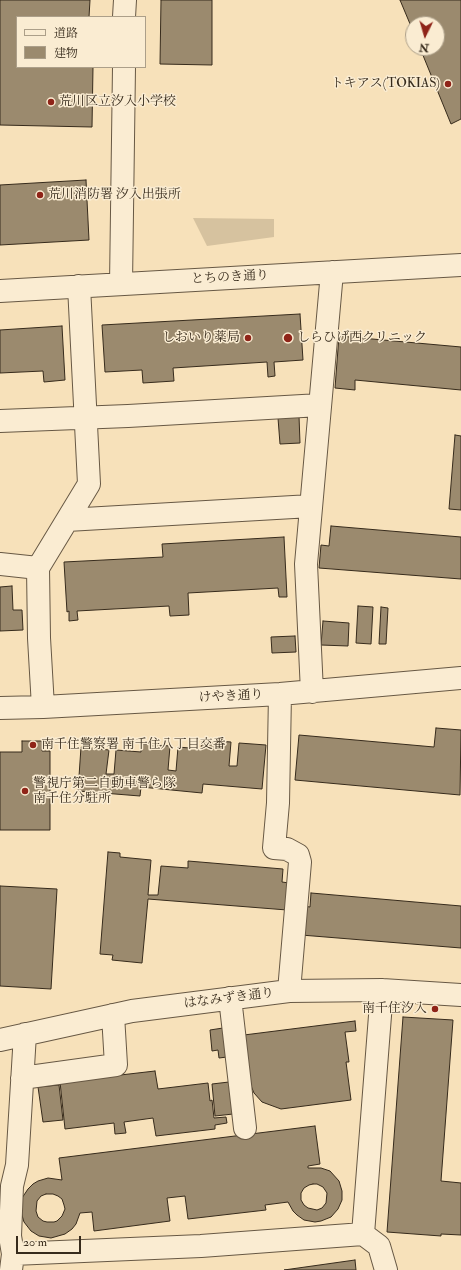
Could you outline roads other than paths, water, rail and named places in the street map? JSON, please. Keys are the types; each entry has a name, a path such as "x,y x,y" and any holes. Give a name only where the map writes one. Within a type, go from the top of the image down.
{"street":[{"path":"124,16 125,0"},
{"path":"121,284 124,68"},
{"name":"とちのき通り","path":"0,291 461,265"},
{"path":"312,692 306,564 332,272"},
{"path":"43,707 39,638 38,568 89,484 79,286"},
{"path":"0,421 86,418 320,405"},
{"path":"67,520 311,506"},
{"path":"0,564 38,568"},
{"name":"けやき通り","path":"0,708 43,707 312,692 461,678"},
{"path":"280,694 278,803 274,848 287,849 298,855 300,862 289,991"},
{"path":"363,1234 382,990"},
{"name":"はなみずき通り","path":"0,1040 113,1014 289,991 382,990 461,995"},
{"path":"230,998 245,1128"},
{"path":"22,1078 116,1065 113,1014"},
{"path":"24,1034 17,1165 12,1186 11,1200 10,1236 12,1262 363,1234 379,1246 386,1270"}],"place":[{"name":"トキアス(TOKIAS)","path":"448,84"},
{"name":"荒川区立汐入小学校","path":"51,102"},
{"name":"荒川消防署 汐入出張所","path":"40,195"},
{"name":"しおいり薬局","path":"248,338"},
{"name":"しらひげ西クリニック","path":"288,338"},
{"name":"南千住警察署 南千住八丁目交番","path":"33,745"},
{"name":"警視庁第二自動車警ら隊 南千住分駐所","path":"25,791"},
{"name":"南千住汐入","path":"435,1009"}]}
